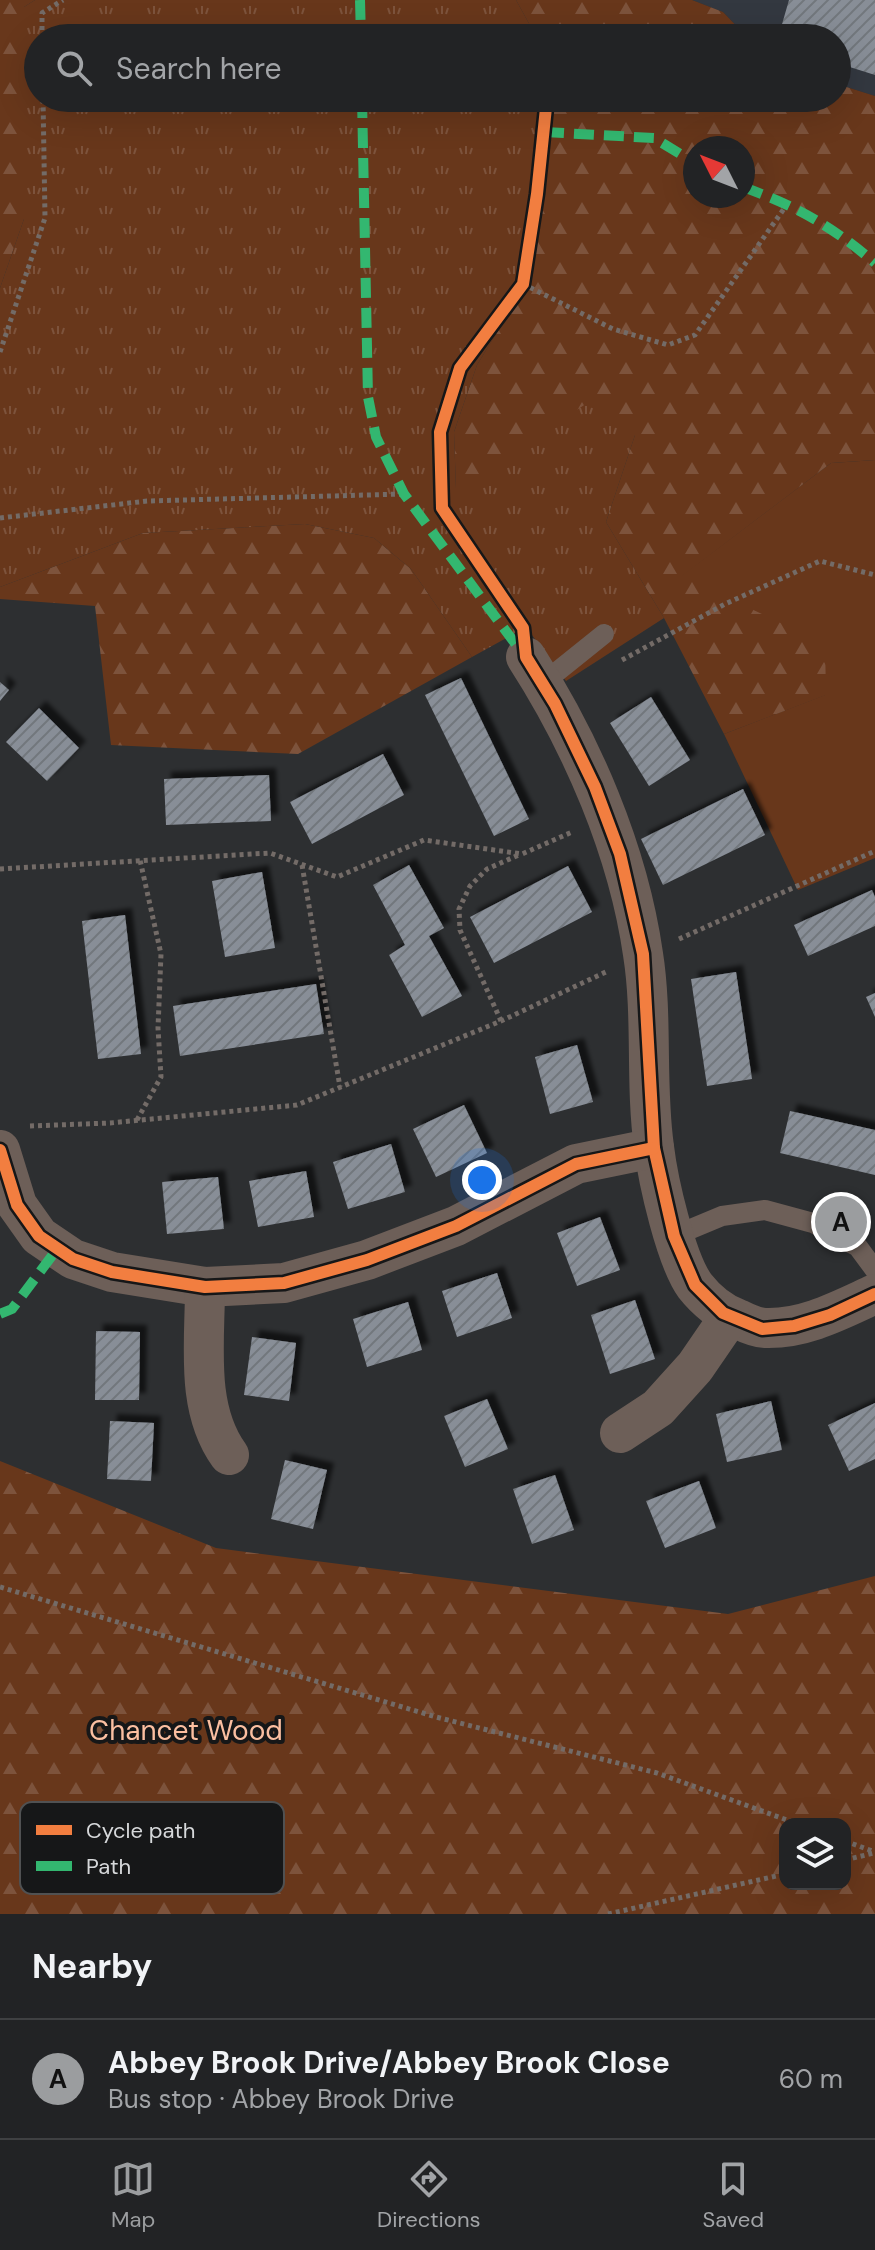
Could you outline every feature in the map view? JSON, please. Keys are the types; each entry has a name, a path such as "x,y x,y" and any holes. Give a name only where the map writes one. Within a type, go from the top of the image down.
{"street":[{"path":"534,670 595,787 620,854 643,954 654,1148 674,1236 695,1285 723,1313 762,1329 794,1326 830,1315 875,1294"},
{"path":"8,1138 17,1205 39,1236 73,1259 112,1272 205,1287 284,1283 367,1260 456,1226 576,1164 654,1148"},
{"path":"205,1287 205,1385 211,1421 229,1455"},
{"path":"620,1433 658,1408 695,1367 730,1316"}],"lane":[{"path":"534,670 604,634"},
{"path":"674,1236 722,1216 765,1210 813,1223 858,1247 875,1270"}],"path":[{"path":"42,24 42,13 63,0"},
{"path":"0,352 45,218 43,112"},
{"path":"523,284 613,329 668,345 695,335 788,203"},
{"path":"515,296 523,284 526,269"},
{"path":"0,518 147,501 404,494"},
{"path":"613,666 725,604 820,561 875,575"},
{"path":"501,1021 460,930 459,909 470,886 487,869 606,816"},
{"path":"0,869 270,853 337,877 424,840 522,854"},
{"path":"8,1138 137,1120 297,1105 501,1021 643,954 874,853"},
{"path":"137,1120 161,1077 158,1028 161,954 140,860"},
{"path":"302,865 340,1087"},
{"path":"0,1587 436,1717 657,1773 781,1818"},
{"path":"851,1843 875,1852"},
{"path":"851,1858 875,1852"},
{"path":"608,1914 779,1875"}],"shaded area":[{"path":"692,0 875,0 875,96 851,88 851,24 735,24 723,12"}],"green space":[{"path":"0,0 35,0 24,7 24,219 0,288"},
{"path":"35,0 516,0 529,24 24,24 24,7"},
{"path":"516,0 692,0 723,12 735,24 529,24"},
{"path":"851,88 875,96 875,460 831,463 682,576 825,644 826,695 724,734 664,618 606,522 635,435 456,490 454,432 477,365 529,280 553,112 851,112"},
{"path":"24,112 553,112 529,280 477,365 454,432 456,489 601,394 635,435 606,522 664,618 566,681 526,627 472,657 411,569 374,538 305,524 143,533 0,587 0,288 24,219"},
{"path":"875,460 875,858 798,890 724,734 825,695 681,576 831,463"},
{"path":"305,524 374,538 411,569 472,657 298,754 111,745 95,606 0,599 0,587 143,533"},
{"name":"Chancet Wood","path":"0,1461 216,1548 728,1614 875,1576 875,1914 0,1914"}],"building":[{"path":"789,0 875,0 875,75 851,67 851,24 782,24"},
{"path":"461,678 529,819 494,836 425,695"},
{"path":"0,682 9,690 0,701"},
{"path":"651,697 690,760 649,786 610,723"},
{"path":"39,708 79,748 47,781 6,742"},
{"path":"383,754 404,795 312,844 290,802"},
{"path":"269,775 271,821 166,825 164,779"},
{"path":"743,789 765,835 663,885 641,839"},
{"path":"409,865 444,928 429,936 462,996 422,1017 389,955 405,945 373,885"},
{"path":"568,866 592,912 494,963 470,917"},
{"path":"262,872 275,948 225,957 212,881"},
{"path":"872,890 875,897 875,926 808,956 794,925"},
{"path":"125,915 141,1054 98,1059 82,921"},
{"path":"736,972 752,1079 707,1086 691,979"},
{"path":"316,984 324,1034 180,1056 173,1006"},
{"path":"875,993 875,1017 866,997"},
{"path":"577,1045 593,1102 550,1114 535,1057"},
{"path":"464,1105 487,1153 436,1177 413,1129"},
{"path":"790,1111 875,1130 875,1175 780,1153"},
{"path":"391,1144 405,1192 348,1209 333,1162"},
{"path":"306,1171 314,1217 258,1227 249,1181"},
{"path":"218,1177 224,1229 167,1234 162,1182"},
{"path":"600,1217 620,1270 577,1286 557,1233"},
{"path":"497,1273 512,1318 457,1337 442,1291"},
{"path":"635,1300 655,1359 610,1374 591,1315"},
{"path":"408,1302 422,1350 367,1367 353,1319"},
{"path":"96,1331 140,1332 139,1400 95,1400"},
{"path":"252,1337 296,1343 289,1401 244,1395"},
{"path":"487,1399 508,1449 465,1467 444,1416"},
{"path":"771,1401 782,1450 727,1462 716,1414"},
{"path":"875,1403 875,1459 849,1471 828,1425"},
{"path":"110,1421 154,1423 151,1481 107,1479"},
{"path":"285,1460 327,1470 313,1529 271,1519"},
{"path":"555,1475 574,1530 532,1544 513,1489"},
{"path":"699,1481 716,1528 665,1548 646,1501"}],"marked path":[{"path":"360,0 361,24"},
{"path":"362,112 368,397 376,437 404,494 523,654"},
{"path":"544,132 654,138 683,156"},
{"path":"755,192 813,218 875,263"},
{"path":"0,1314 12,1309 57,1249"}],"cycle path":[{"path":"546,112 523,284 460,368 440,432 442,508 523,628 526,657 555,704 595,787 620,854 643,954 654,1148 674,1236 695,1285 723,1313 762,1329 794,1326 830,1315 875,1294"},
{"path":"0,1150 17,1205 39,1236 73,1259 112,1272 205,1287 284,1283 367,1260 456,1226 576,1164 654,1148"}],"place":[{"name":"Abbey Brook Drive/Abbey Brook Close","path":"841,1222"}]}
